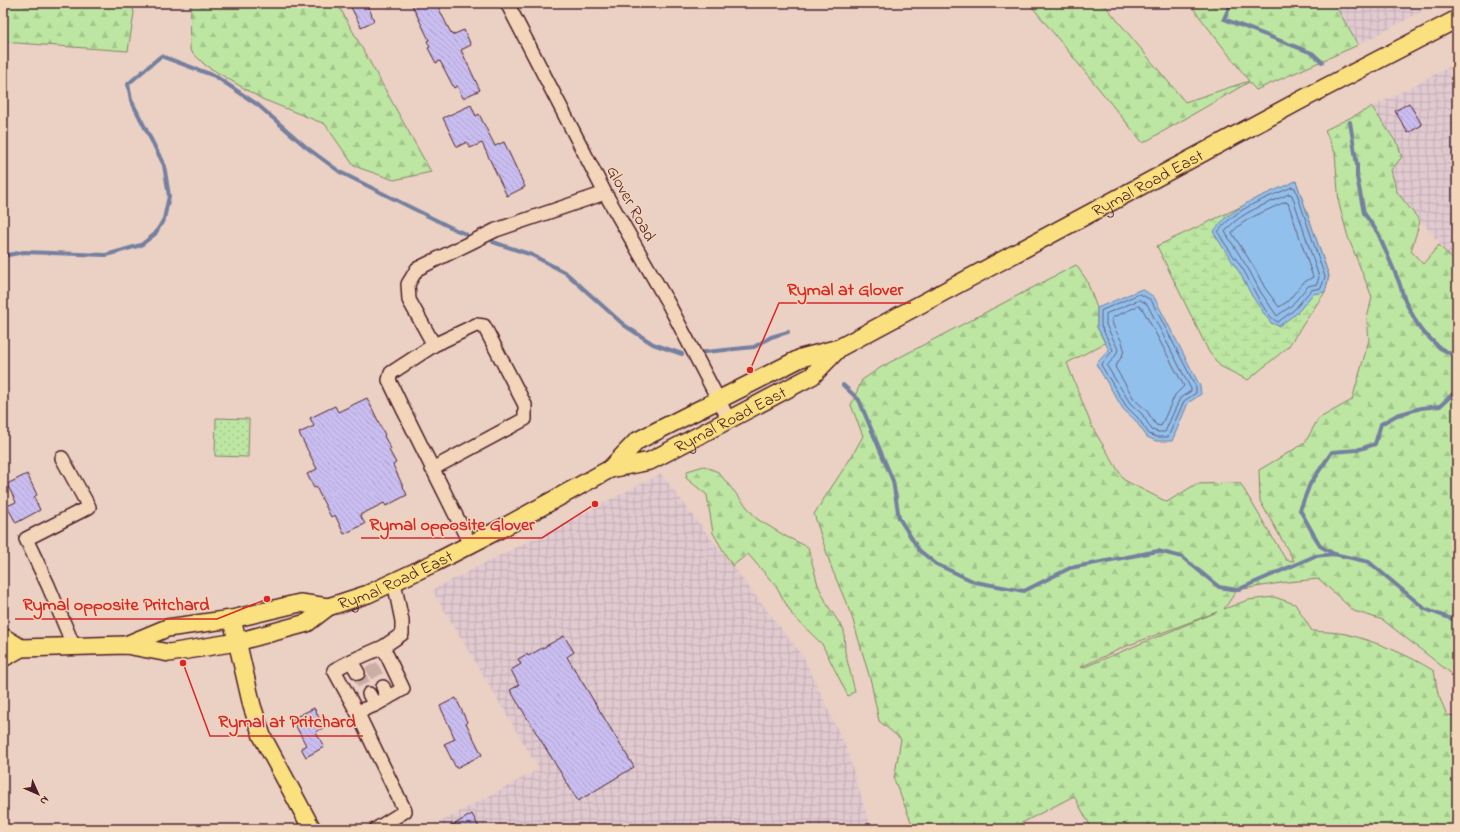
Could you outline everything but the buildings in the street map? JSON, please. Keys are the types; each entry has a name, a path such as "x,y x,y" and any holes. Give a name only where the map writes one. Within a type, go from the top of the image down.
{"main road":[{"name":"Rymal Road East","path":"610,470 637,442 801,358 839,348 1294,104 1457,19"},
{"name":"Rymal Road East","path":"3,658 21,648 126,645 169,653 237,642 307,623 328,608 368,594 394,582 470,544 610,470 650,461 812,376 839,348"},
{"name":"Rymal Road East","path":"126,645 167,628 232,618 300,603 328,608"},
{"path":"232,618 252,706 262,736 312,829"},
{"path":"3,637 21,648"}],"street":[{"name":"Glover Road","path":"507,3 605,192 668,303 729,420"},
{"path":"434,345 409,300 408,284 417,269 496,230 605,192"},
{"path":"432,469 525,419 525,405 484,326 476,325 434,345 391,372 389,380 432,469 470,544"},
{"path":"62,458 89,507 26,539 66,625 74,647"},
{"path":"376,829 405,811 357,712 334,670 351,661 368,660 383,647 402,634 402,622 394,582"},
{"path":"357,712 385,692 403,689 383,647"},
{"path":"351,661 358,672"}],"shaded area":[{"path":"1334,3 1437,3 1358,45"},
{"path":"1457,63 1457,264 1397,192 1391,169 1401,157 1398,145 1372,107"},
{"path":"661,474 804,658 847,750 871,829 428,829 539,769 432,590"}],"green space":[{"path":"3,3 132,3 134,13 128,51 3,42"},
{"path":"191,3 337,3 431,172 394,180 354,166 325,124 262,99 205,65 190,50"},
{"path":"1029,3 1103,3 1185,102 1249,81 1189,3 1334,3 1358,45 1256,90 1249,82 1143,143"},
{"path":"1372,107 1398,145 1402,157 1391,170 1397,192 1420,221 1411,251 1423,264 1439,245 1457,264 1457,678 1383,620 1354,611 1319,579 1287,582 1237,590 1224,609 1248,600 1274,597 1295,604 1312,631 1346,634 1369,641 1392,649 1434,671 1438,694 1447,715 1457,716 1457,829 1092,829 1074,796 1010,829 914,829 894,779 901,739 879,721 871,682 852,617 832,569 814,514 852,456 863,436 851,405 862,380 883,366 1076,265 1086,279 1097,308 1097,327 1105,343 1067,363 1092,427 1124,480 1167,502 1196,484 1240,483 1286,560 1294,561 1260,501 1259,470 1305,443 1318,419 1352,400 1369,340 1367,319 1372,297 1348,237 1339,204 1335,153 1325,130","holes":["1217,612 1082,668 1081,667 1124,647"]},
{"path":"1296,181 1329,276 1325,292 1288,347 1248,380 1220,366 1209,352 1157,246"},
{"path":"216,418 249,419 248,457 215,456"},
{"path":"704,466 718,472 757,519 787,537 808,547 818,585 828,606 844,630 845,652 855,691 848,696 822,644 793,616 775,585 748,554 732,566 713,533 707,495 686,478 687,471"}],"water":[{"path":"1296,181 1329,276 1325,292 1313,294 1297,313 1279,326 1271,323 1252,296 1241,275 1213,232 1226,217 1250,201"},
{"path":"1142,289 1154,297 1200,386 1201,394 1188,403 1172,441 1156,441 1147,437 1135,420 1123,409 1096,364 1109,350 1097,327 1097,308"}],"waterway":[{"path":"1231,3 1224,19 1312,53 1322,62"},
{"path":"3,256 24,252 106,255 141,245 155,234 164,219 169,196 164,165 131,100 128,84 161,56 215,76 258,105 306,147 340,172 466,234"},
{"path":"1350,122 1357,165 1357,177 1364,213 1378,233 1399,282 1405,301 1420,329 1440,348 1457,357 1455,392 1440,406 1421,408 1397,415 1381,424 1375,444 1357,450 1332,452 1310,484 1300,510 1320,546 1334,554 1369,562 1425,609 1457,621"},
{"path":"493,242 532,255 566,273 624,325 653,344 682,354"},
{"path":"696,353 754,347 771,337 788,332"},
{"path":"843,385 859,400 893,481 899,518 919,550 936,564 975,582 1024,591 1070,568 1158,551 1182,557 1219,587 1237,590 1315,556 1334,554"}],"tunnel":[{"path":"371,665 383,687"},
{"path":"358,673 369,694"}],"place":[{"name":"Rymal at Glover","path":"750,370"},
{"name":"Rymal opposite Glover","path":"595,504"},
{"name":"Rymal opposite Pritchard","path":"267,599"},
{"name":"Rymal at Pritchard","path":"183,663"}]}
